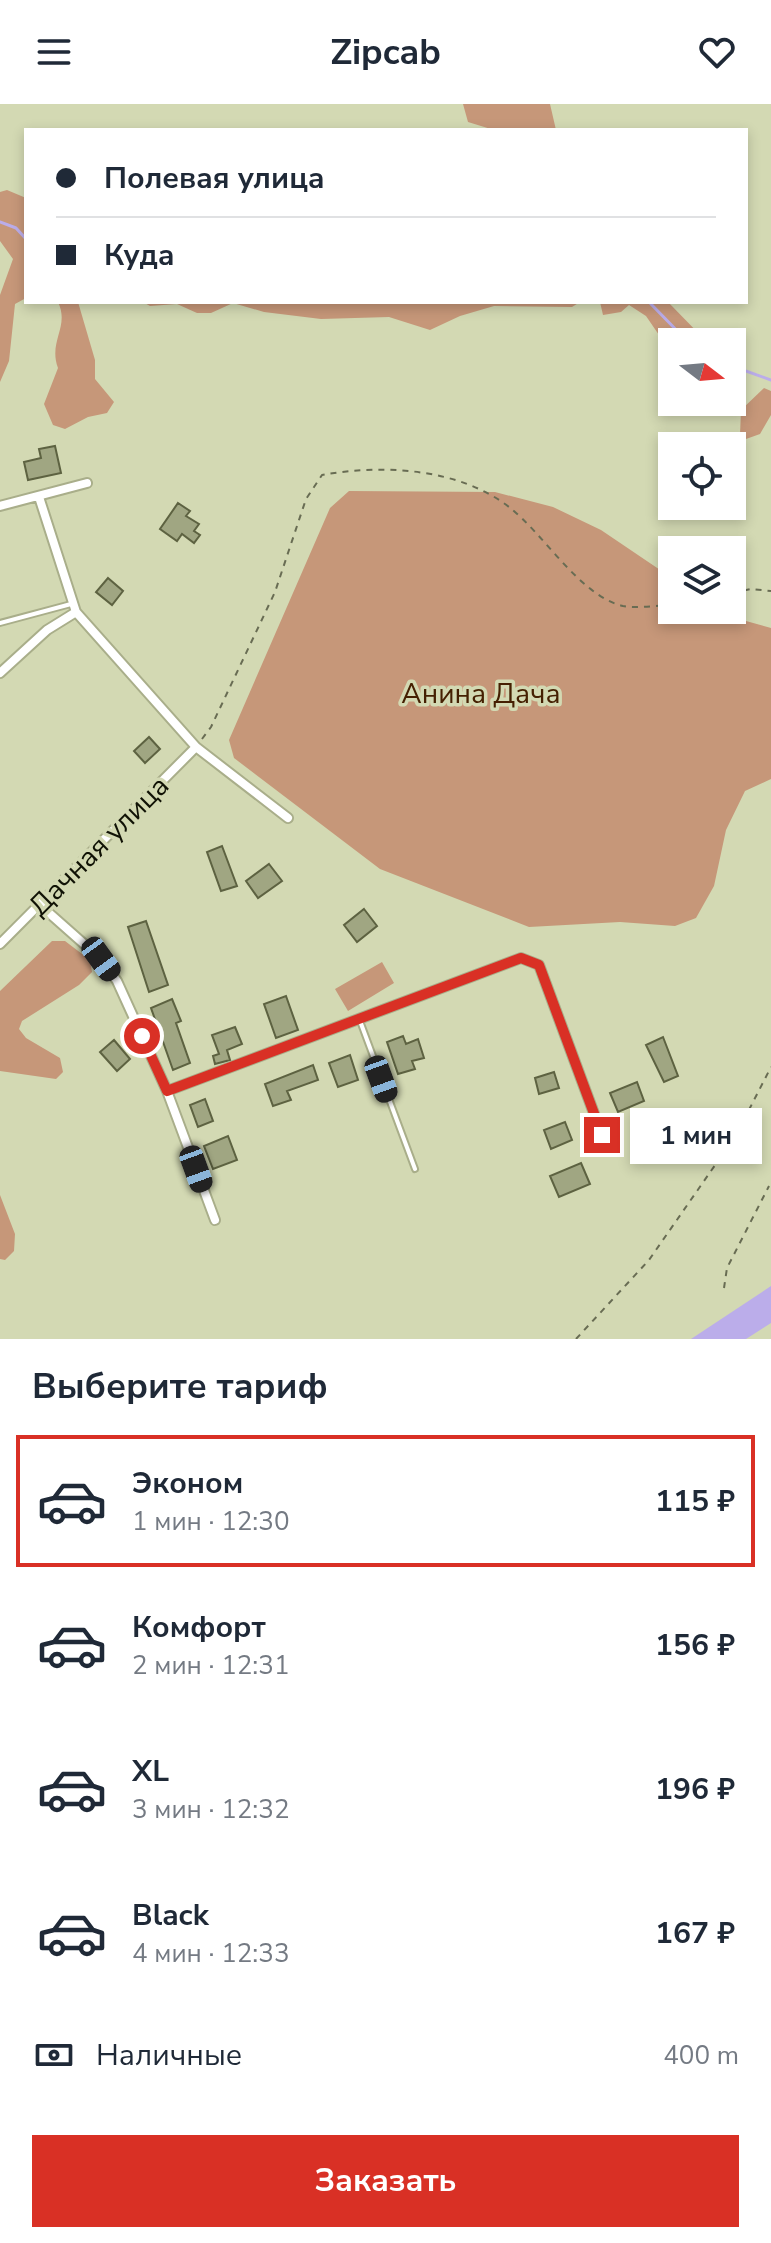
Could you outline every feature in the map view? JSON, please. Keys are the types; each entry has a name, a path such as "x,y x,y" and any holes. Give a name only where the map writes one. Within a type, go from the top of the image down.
{"street":[{"path":"0,506 87,483"},
{"path":"39,497 74,608 196,747 288,818"},
{"path":"0,673 74,608"},
{"name":"Дачная улица","path":"0,944 196,747"},
{"path":"40,905 101,959 117,981 167,1091 215,1220"},
{"path":"167,1091 521,958 539,965 602,1135"}],"lane":[{"path":"0,623 74,608"},
{"path":"359,1019 415,1169"}],"path":[{"path":"196,747 211,727 275,592 306,499 322,475 346,470 406,470 471,485 509,506 602,598 626,607 658,606"},
{"path":"746,590 771,591"},
{"path":"576,1339 649,1260 736,1135 771,1067"},
{"path":"724,1288 727,1268 769,1186"}],"green space":[{"path":"463,104 550,104 556,128 488,128 468,122"},
{"path":"7,190 24,197 24,299 15,304 9,361 0,382 0,295 13,259 0,241 0,192"},
{"path":"59,304 79,304 95,360 95,379 114,402 107,413 88,417 65,429 53,425 44,404 58,368 55,350 61,311"},
{"path":"177,304 231,304 211,313 197,313"},
{"path":"236,304 577,304 572,307 494,306 460,316 430,330 389,317 321,319 264,312"},
{"path":"600,304 670,304 693,328 658,328 658,334 646,316 629,305 621,312 603,315"},
{"path":"764,388 771,391 771,415 760,434 746,439 746,432 740,432 741,416 746,416 746,405"},
{"name":"Анина Дача","path":"349,491 495,492 553,507 601,530 658,569 658,624 746,624 746,621 771,628 771,779 745,791 726,830 714,886 696,918 675,926 620,922 529,927 380,869 234,758 229,740 330,508"},
{"path":"52,941 65,941 90,960 92,972 79,985 22,1021 19,1029 26,1038 60,1058 63,1072 56,1079 0,1071 0,991"},
{"path":"382,962 394,983 348,1011 335,989"},
{"path":"0,1195 15,1234 14,1251 5,1260 0,1259"}],"shaded area":[{"path":"771,1286 771,1323 746,1339 691,1339"}],"building":[{"path":"55,446 61,473 28,480 24,462 41,458 39,449"},
{"path":"178,503 190,511 186,516 199,524 194,531 200,535 194,543 182,534 177,541 160,529"},
{"path":"108,578 123,591 112,605 96,592"},
{"path":"149,737 160,749 145,763 134,751"},
{"path":"222,846 237,886 221,891 207,852"},
{"path":"269,864 282,881 258,898 246,881"},
{"path":"364,909 377,926 357,942 344,925"},
{"path":"146,921 168,985 149,992 128,927"},
{"path":"286,996 298,1030 276,1038 264,1004"},
{"path":"172,999 181,1021 176,1023 190,1063 173,1070 151,1008"},
{"path":"235,1027 242,1044 227,1050 230,1060 215,1064 213,1056 219,1054 212,1035"},
{"path":"403,1036 406,1044 418,1039 424,1058 412,1061 415,1069 398,1074 387,1042"},
{"path":"663,1037 678,1076 664,1082 646,1045"},
{"path":"114,1040 130,1059 117,1071 100,1052"},
{"path":"350,1055 358,1080 338,1087 329,1063"},
{"path":"313,1065 318,1080 287,1091 291,1100 273,1106 265,1084"},
{"path":"554,1072 559,1088 539,1094 535,1078"},
{"path":"637,1082 644,1101 618,1112 610,1093"},
{"path":"205,1099 213,1121 198,1127 190,1105"},
{"path":"565,1122 572,1140 551,1149 544,1130"},
{"path":"228,1136 237,1160 213,1169 204,1146"},
{"path":"581,1163 590,1184 559,1197 550,1176"}],"waterway":[{"path":"0,222 16,228 24,237"},
{"path":"651,304 674,328"},
{"path":"746,371 771,380"}],"route":[{"path":"142,1036 167,1091 521,958 530,959 539,965 602,1135"}]}
